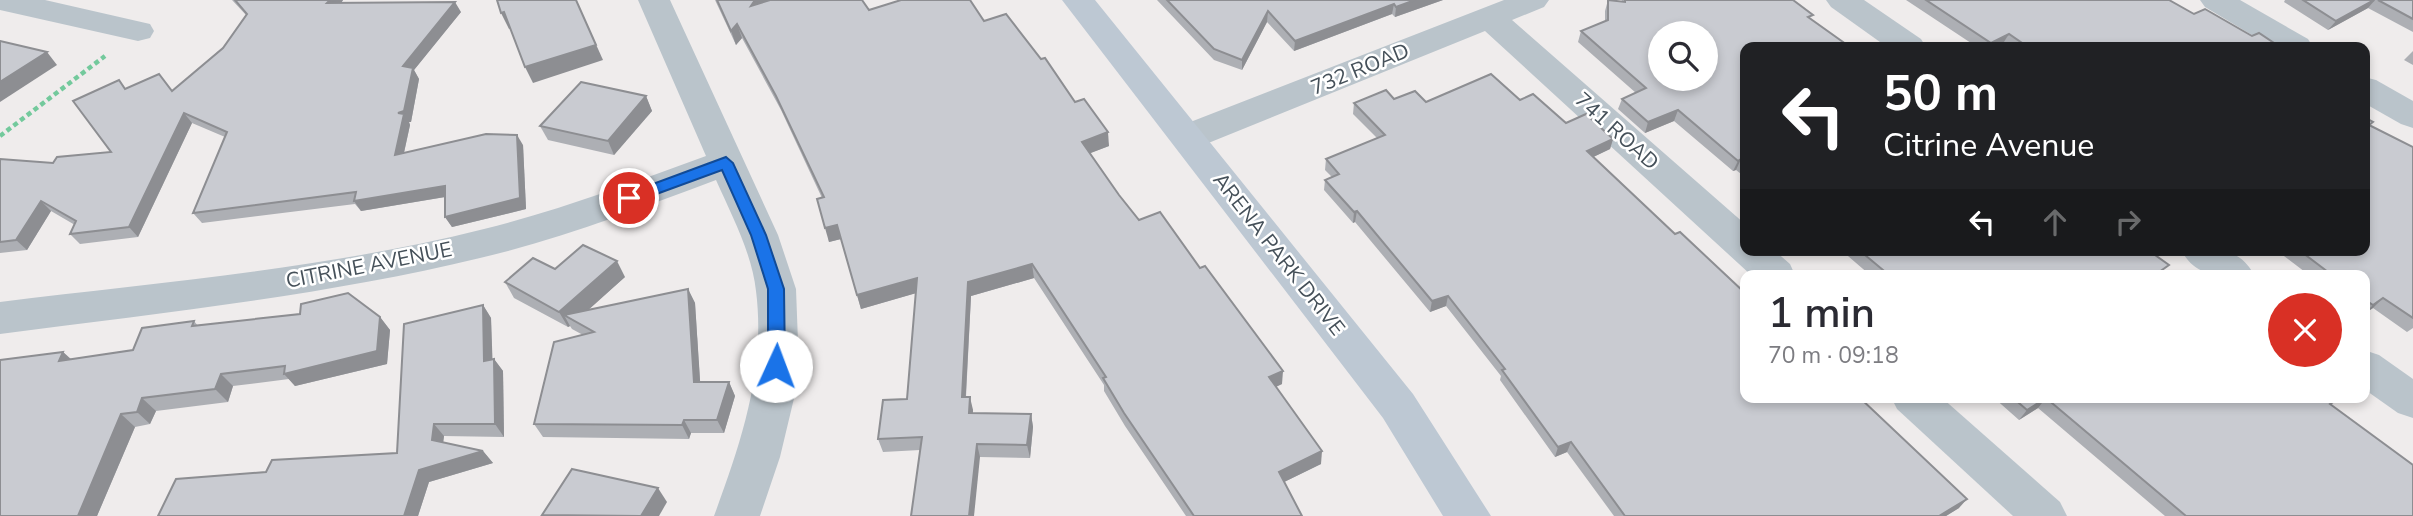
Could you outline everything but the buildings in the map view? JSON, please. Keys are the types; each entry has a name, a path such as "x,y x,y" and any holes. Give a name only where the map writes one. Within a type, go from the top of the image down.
{"street":[{"path":"0,0 138,31"},
{"path":"654,0 759,235 776,289 778,342 775,390 758,457 737,516"},
{"name":"ARENA PARK DRIVE","path":"1078,0 1398,406 1468,516"},
{"name":"732 ROAD","path":"1188,137 1533,0"},
{"path":"1842,0 1902,42"},
{"path":"2216,0 2287,42"},
{"name":"741 ROAD","path":"1489,17 1740,242"},
{"path":"2370,91 2413,116"},
{"name":"CITRINE AVENUE","path":"0,318 244,287 380,265 576,218 726,163"},
{"path":"1755,256 1771,270"},
{"path":"2208,256 2228,270"},
{"path":"2370,371 2413,401"},
{"path":"1919,403 2044,516"}],"path":[{"path":"0,135 138,31"}],"route":[{"path":"629,198 726,163 759,235 776,289 776,366"}]}
